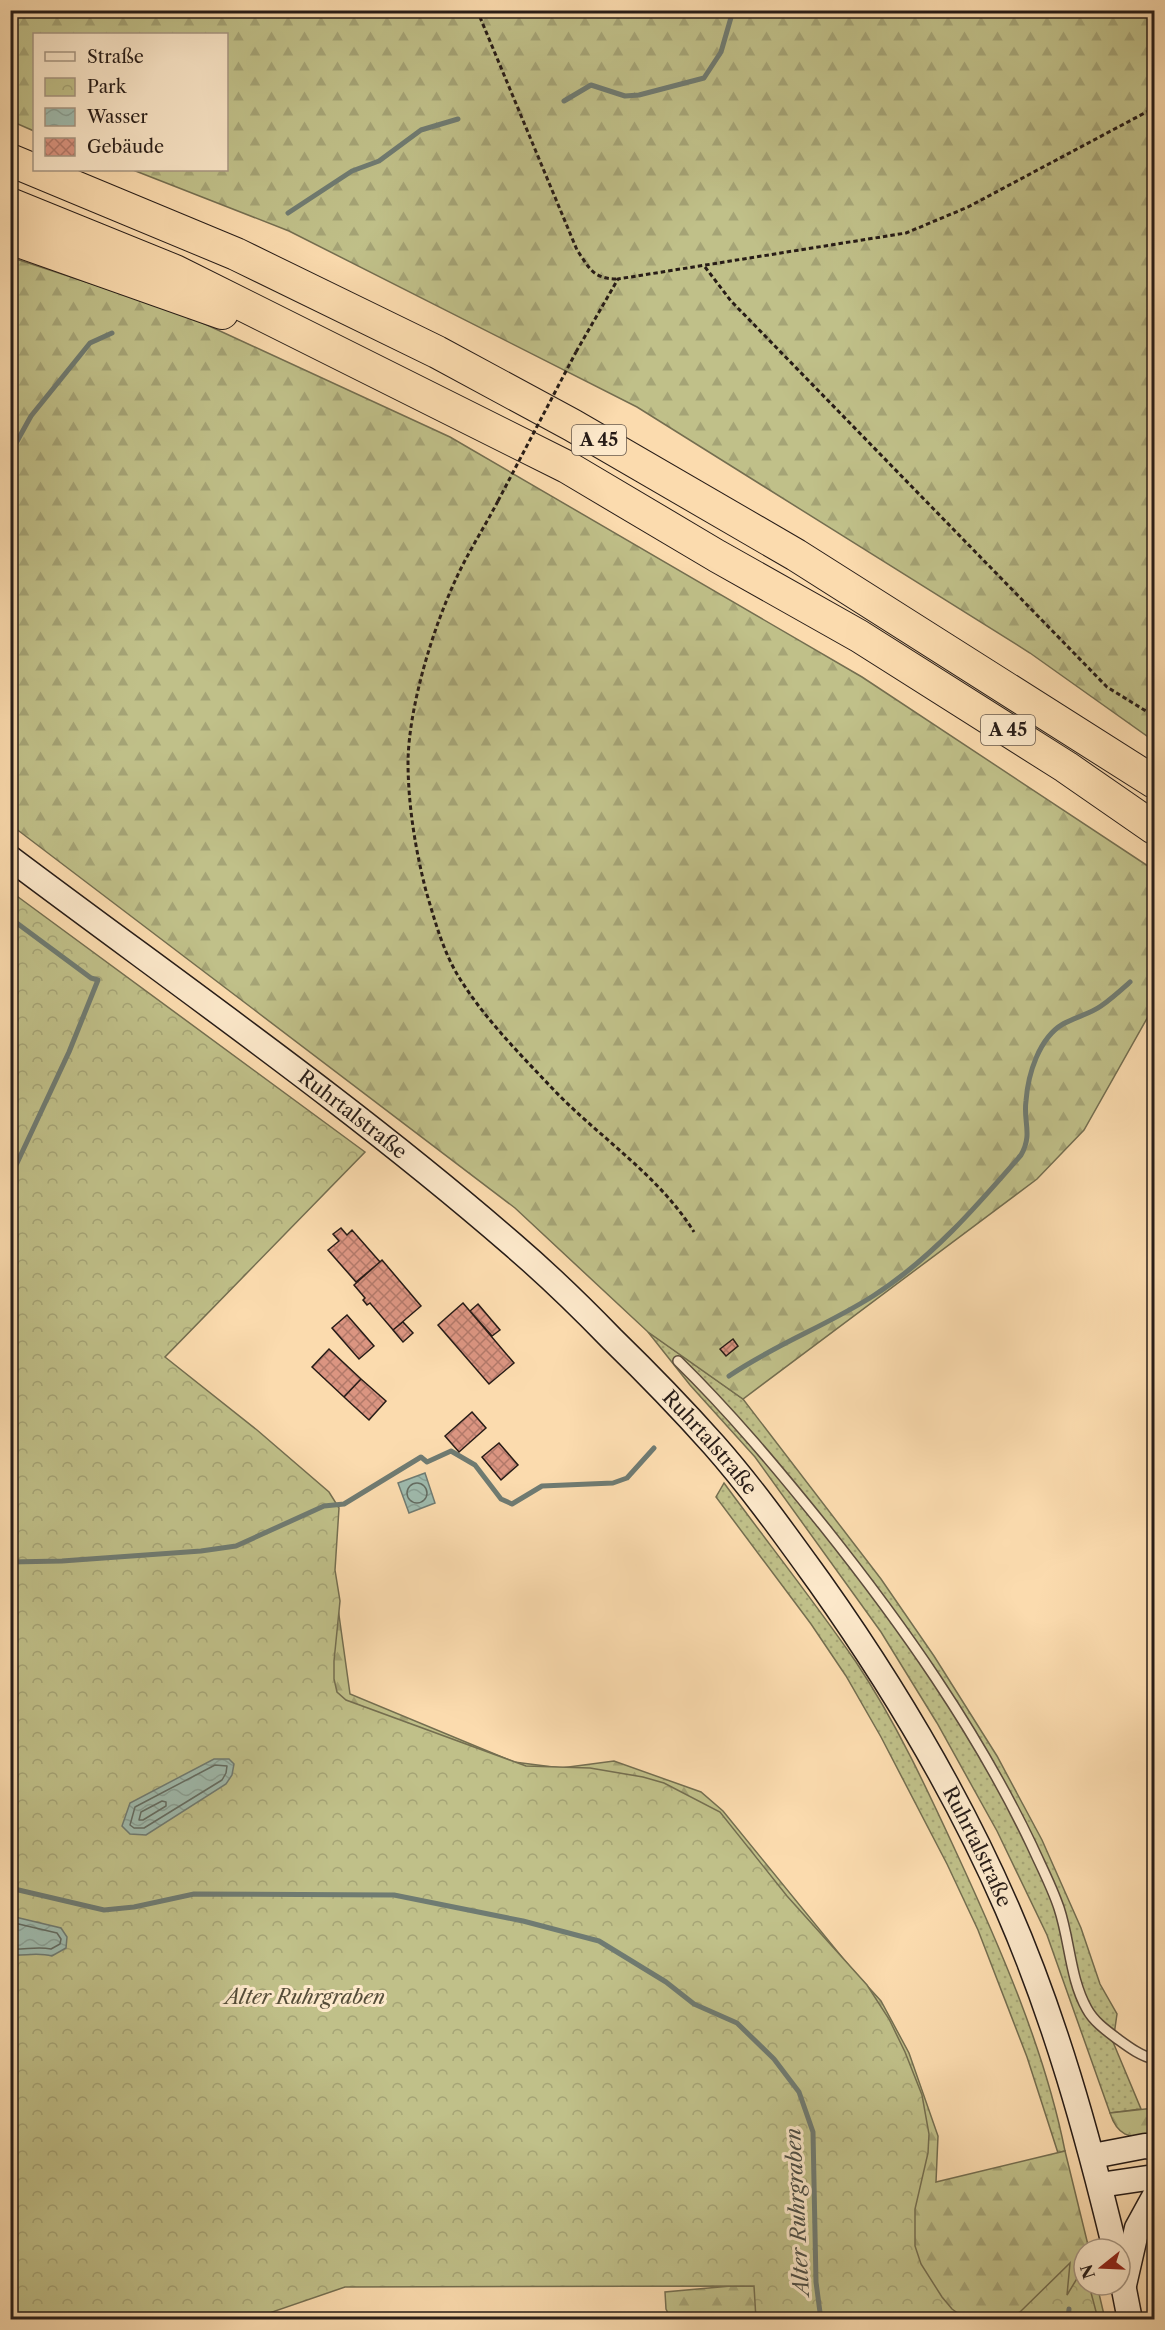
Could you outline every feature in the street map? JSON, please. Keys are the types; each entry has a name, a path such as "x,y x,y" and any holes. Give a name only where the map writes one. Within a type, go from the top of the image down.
{"highway":[{"name":"A 45","path":"10,160 33,170"},
{"name":"A 45","path":"36,171 236,254 437,352 572,425 796,555 1155,782"},
{"name":"A 45","path":"10,204 175,271 567,467 717,556 859,636 1066,767 1155,828"},
{"path":"10,238 354,360"}],"main road":[{"name":"Ruhrtalstraße","path":"10,858 365,1124 514,1246 564,1291 645,1372 715,1446 776,1521 844,1616 890,1687 932,1756 974,1836 1009,1912 1056,2037 1093,2156 1112,2237"},
{"path":"1093,2156 1145,2146 1155,2147"},
{"path":"1100,2185 1155,2177"},
{"path":"1132,2244 1137,2228 1155,2197"},
{"path":"1126,2297 1130,2319"}],"lane":[{"path":"678,1360 716,1397 756,1443 873,1588 928,1668 996,1776 1032,1846 1059,1907 1069,1941 1075,1975 1087,2009 1101,2027 1134,2050 1155,2060"}],"path":[{"path":"477,10 577,250 590,269 604,279 618,279 704,266 906,233 968,207 1155,108"},
{"path":"704,266 731,301 1107,687 1155,716"},
{"path":"618,279 576,352 455,581 425,662 415,707 408,758 410,808 419,866 439,935 460,979 504,1036 567,1104 649,1178 683,1215 694,1232"}],"green space":[{"path":"10,11 1154,11 1154,741 1030,653 637,407 289,231 136,171 228,171 228,33 33,33 33,131 11,121"},
{"path":"10,257 181,313 450,437 862,677 1154,870 1154,1006 1084,1130 1037,1179 743,1399 648,1332 515,1208 11,825"},
{"name":"Alter Ruhrgraben","path":"10,891 365,1152 165,1357 257,1430 329,1492 339,1508 335,1570 340,1601 334,1661 337,1692 346,1700 526,1766 590,1768 643,1777 664,1783 720,1812 787,1896 867,1985 889,2019 922,2095 929,2134 928,2153 915,2209 915,2246 921,2264 942,2297 952,2309 966,2319 756,2319 754,2286 345,2287 252,2319 11,2319"},
{"path":"648,1332 743,1399 881,1579 934,1656 997,1756 1042,1840 1081,1928 1100,1984 1117,2014 1113,2042 1141,2109 1110,2113 1047,1935 997,1831 937,1723 881,1632 755,1457 690,1385"},
{"path":"724,1483 856,1662 910,1756 973,1889 1020,2000 1046,2075 1065,2151 1058,2153 1027,2057 978,1930 947,1864 881,1737 846,1676 811,1624 716,1497"},
{"path":"338,1608 350,1694 514,1762 561,1768 614,1761 701,1792 723,1811 850,1967 881,2001 909,2053 938,2136 936,2182 1065,2151 1086,2237 1072,2237 1072,2297 1100,2297 1105,2319 671,2319 666,2309 665,2292 797,2280 375,1913 297,1652"},
{"path":"1154,2108 1154,2139 1126,2135 1117,2127 1110,2113"},
{"path":"1070,2263 1067,2295 1072,2287 1072,2297 1092,2297 1098,2319 1007,2319 1020,2312"}],"water":[{"path":"425,1473 435,1503 409,1513 398,1483"},
{"path":"214,1759 229,1759 234,1764 232,1775 226,1784 146,1835 130,1834 122,1826 130,1803"},
{"path":"11,1916 61,1928 67,1937 66,1948 52,1956 11,1955"}],"building":[{"path":"341,1228 347,1235 352,1230 380,1262 356,1282 328,1250 339,1241 333,1234"},
{"path":"382,1260 421,1306 393,1330 370,1303 367,1305 363,1300 365,1298 354,1285"},
{"path":"463,1303 514,1363 489,1384 438,1325"},
{"path":"478,1304 500,1330 492,1336 470,1311"},
{"path":"347,1315 374,1346 359,1359 332,1328"},
{"path":"403,1322 413,1333 403,1342 393,1330"},
{"path":"733,1339 738,1346 726,1356 720,1349"},
{"path":"329,1349 361,1379 344,1397 312,1367"},
{"path":"361,1379 386,1401 369,1420 344,1397"},
{"path":"472,1412 486,1428 459,1452 445,1436"},
{"path":"499,1443 518,1465 501,1480 482,1457"}],"waterway":[{"path":"564,101 591,85 625,96 639,95 704,78 721,52 732,14 739,10"},
{"path":"288,213 352,171 379,161 421,130 458,119"},
{"path":"10,454 31,416 90,343 112,333"},
{"path":"10,918 91,978 98,980 69,1052 10,1178"},
{"path":"729,1376 873,1296 914,1266 952,1231 987,1194 1025,1148 1027,1128 1025,1108 1029,1080 1036,1058 1047,1038 1063,1024 1101,1006 1130,982"},
{"path":"10,1562 62,1561 201,1551 236,1546 324,1506 344,1504 421,1457 427,1462 451,1451 475,1465 501,1499 512,1504 542,1486 613,1483 627,1478 654,1448"},
{"name":"Alter Ruhrgraben","path":"10,1888 104,1910 134,1907 194,1894 394,1895 523,1921 599,1941 666,1982 694,2004 737,2023 774,2059 799,2092 813,2132 816,2282 821,2320"},
{"path":"1068,2320 1069,2309"}]}
